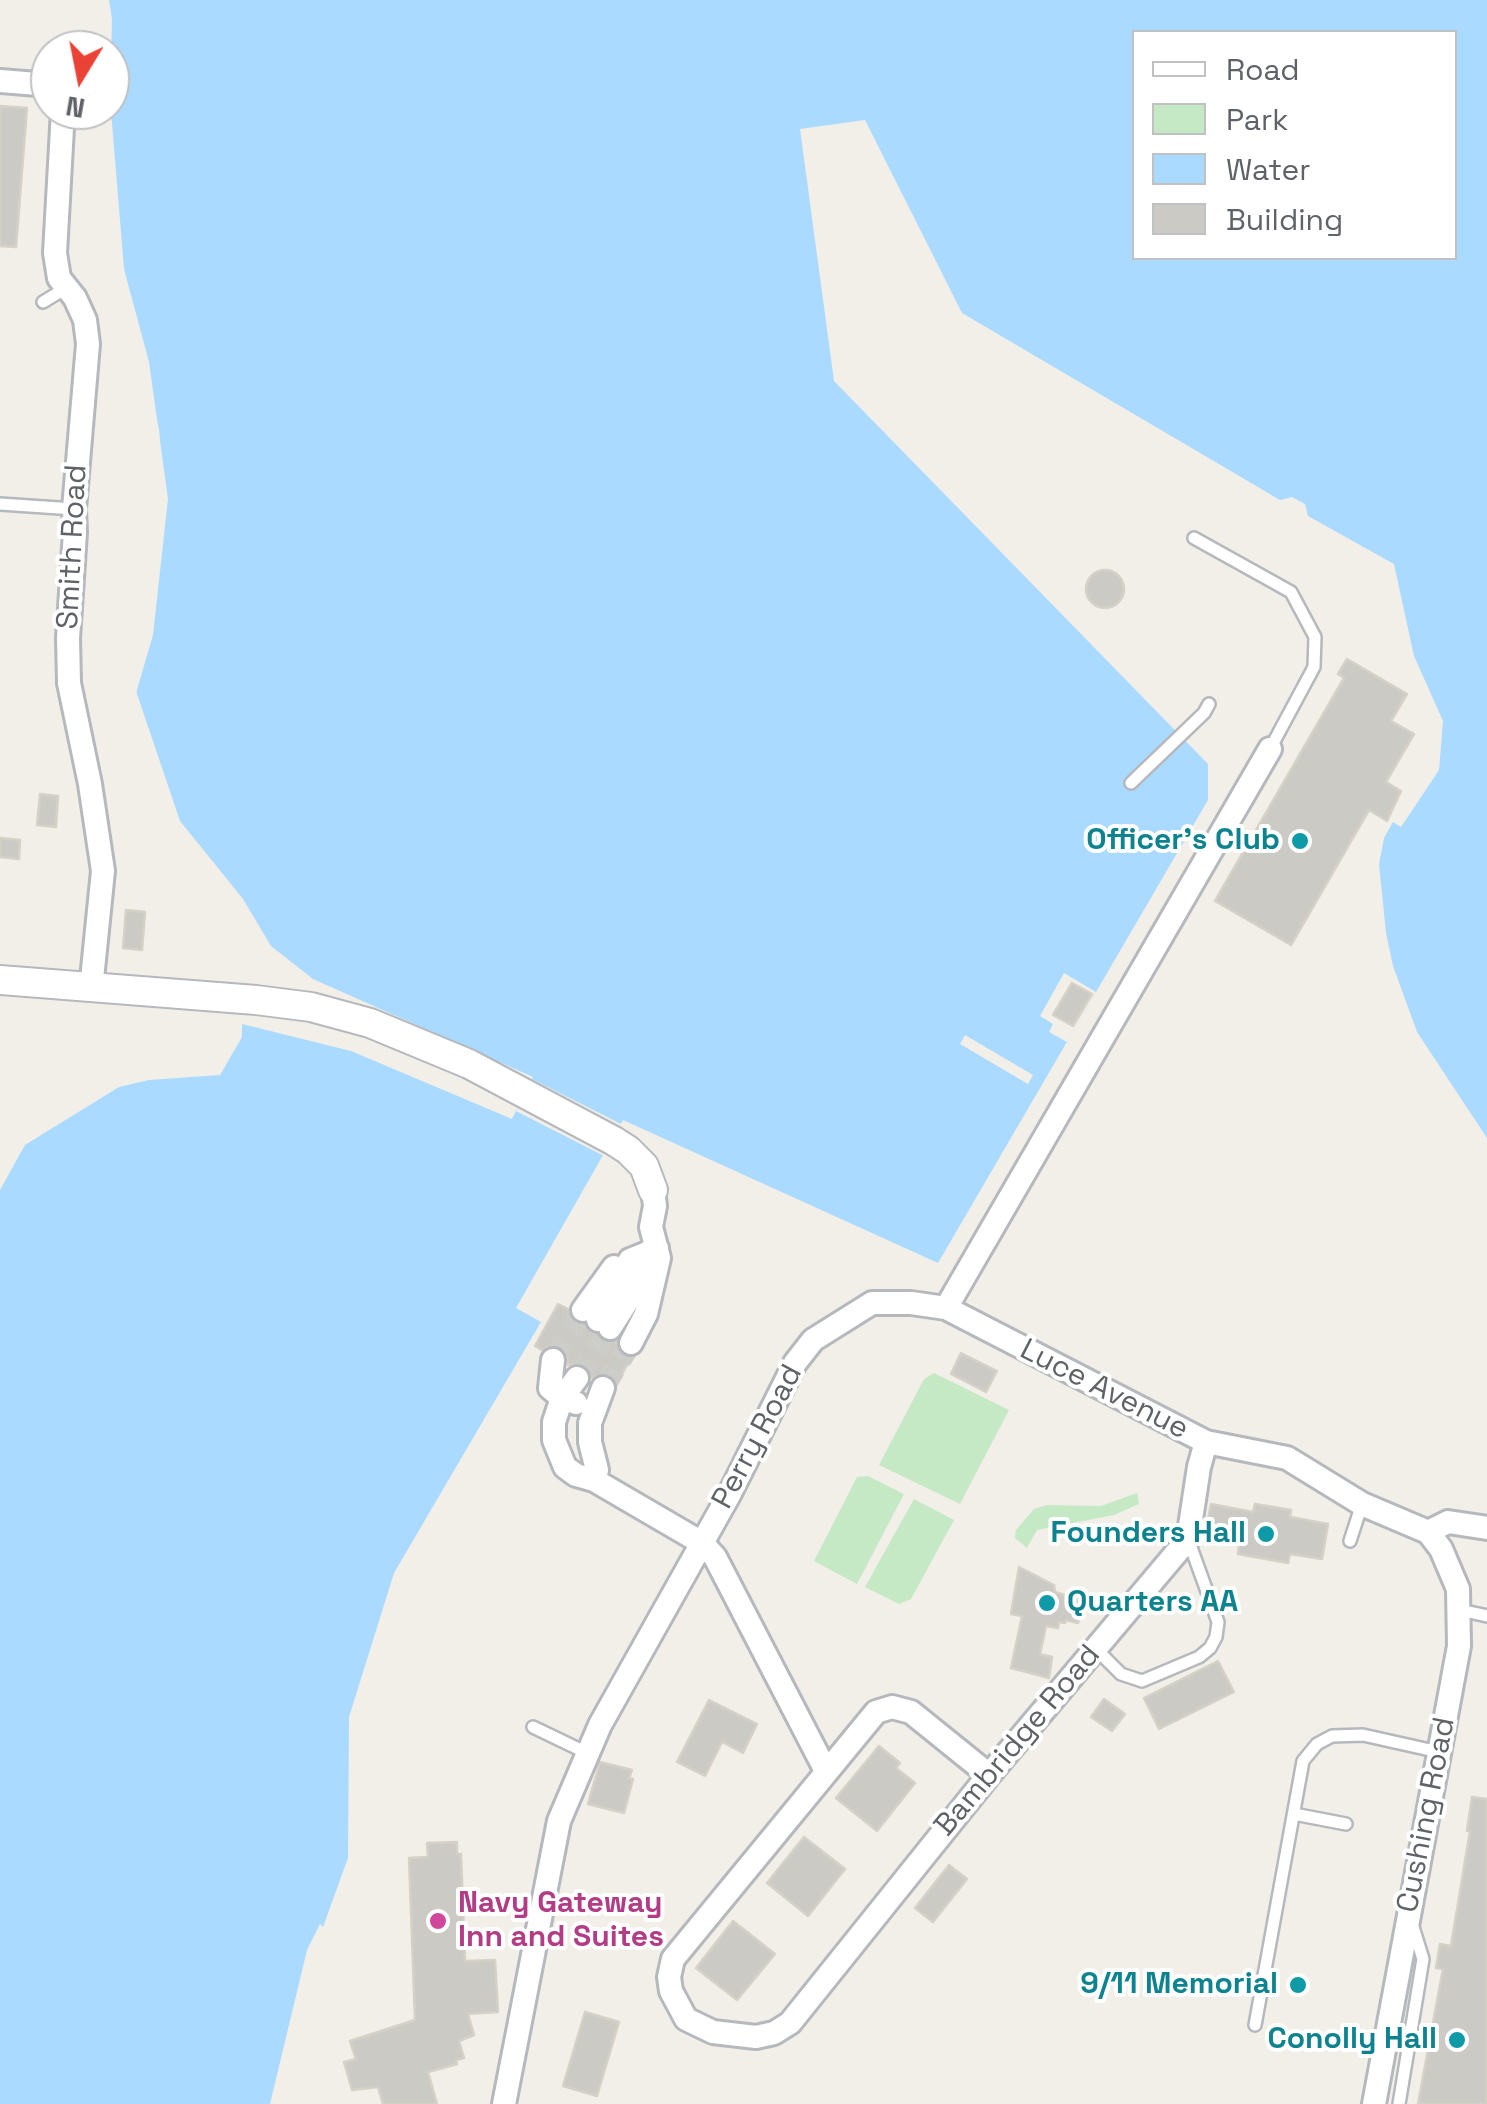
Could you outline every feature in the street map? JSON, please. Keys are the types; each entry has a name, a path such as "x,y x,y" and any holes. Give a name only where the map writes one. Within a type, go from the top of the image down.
{"street":[{"path":"0,81 30,83"},
{"name":"Smith Road","path":"62,130 55,253 59,278 85,320 88,344 68,638 69,683 90,784 102,871 90,988"},
{"path":"946,1308 1270,749"},
{"path":"0,980 311,1007 414,1039 614,1140 644,1166 655,1206 645,1253 602,1319"},
{"path":"645,1253 660,1258 653,1290 635,1335 602,1319 604,1277 622,1261 645,1253"},
{"name":"Perry Road","path":"504,2104 559,1821 587,1753 744,1468 782,1384 813,1340 872,1304 911,1303 946,1308"},
{"name":"Luce Avenue","path":"946,1308 1206,1442 1286,1458 1362,1504 1428,1532 1448,1522 1487,1528"},
{"path":"566,1369 554,1422 558,1454 565,1467 702,1544 716,1558 826,1771 876,1712 892,1706 911,1712 989,1774"},
{"path":"562,1398 598,1399 590,1442 597,1470 594,1480"},
{"path":"1188,1539 1198,1467 1206,1442"},
{"name":"Cushing Road","path":"1374,2104 1459,1646 1460,1610 1451,1567 1428,1532"},
{"name":"Bambridge Road","path":"826,1771 673,1960 671,1991 686,2019 713,2032 756,2037 774,2033 790,2023 989,1774 1188,1539"}],"lane":[{"path":"43,302 66,288"},
{"path":"0,504 74,509"},
{"path":"1194,538 1291,592 1315,636 1314,667 1270,749"},
{"path":"1130,782 1209,704"},
{"path":"1350,1541 1362,1504"},
{"path":"1095,1648 1121,1674 1142,1681 1210,1648 1218,1622 1188,1539"},
{"path":"1460,1610 1487,1616"},
{"path":"533,1727 587,1753"},
{"path":"1255,2025 1303,1761 1316,1744 1332,1736 1364,1735 1439,1752"},
{"path":"1294,1814 1346,1824"},
{"path":"1399,2104 1423,1958 1408,1913"}],"green space":[{"path":"934,1373 1009,1410 960,1504 879,1465 924,1379"},
{"path":"868,1476 904,1494 857,1584 814,1561 857,1477"},
{"path":"1137,1493 1139,1504 1114,1515 1037,1530 1027,1548 1015,1538 1016,1530 1034,1509 1047,1505 1101,1506"},
{"path":"914,1499 954,1520 911,1599 899,1604 865,1587"}],"water":[{"path":"109,0 1487,0 1487,1138 1417,1032 1393,966 1386,933 1379,864 1384,838 1393,822 1401,827 1439,770 1443,721 1414,656 1394,564 1308,516 1305,504 1292,497 1280,500 962,313 865,120 800,129 834,381 1208,764 1208,800 938,1263 623,1120 516,1308 541,1322 394,1573 349,1717 348,1858 323,1927 318,1929 273,2104 0,2104 0,1190 25,1145 119,1087 149,1080 220,1075 242,1037 242,1024 351,1051 512,1119 533,1077 313,979 271,946 243,899 180,821 136,691 165,508 159,429 127,291 117,220 111,130 130,130 130,30 112,30"}],"pier":[{"path":"105,130 113,130 124,269 149,362 168,499 153,635 134,700 160,508 154,429 122,292"},
{"path":"1064,973 1096,992 1067,1042 1049,1032 1053,1024 1040,1016"},
{"path":"965,1035 1033,1075 1028,1084 960,1044"},
{"path":"532,1079 621,1124 604,1156 516,1111"},
{"path":"320,1924 323,1927 277,2103 270,2104 307,1950"}],"building":[{"path":"0,106 27,108 16,247 0,246"},
{"path":"1105,570 1118,576 1124,589 1118,602 1105,608 1092,602 1086,589 1092,576"},
{"name":"Officer's Club","path":"1347,659 1407,694 1391,721 1414,734 1386,782 1401,791 1387,821 1369,810 1291,945 1215,901 1344,678 1338,674"},
{"path":"40,794 58,796 56,827 37,825"},
{"path":"0,838 20,840 19,859 0,857"},
{"path":"126,910 145,912 142,950 123,948"},
{"path":"1072,983 1092,994 1073,1026 1053,1015"},
{"path":"558,1304 568,1309 574,1322 603,1341 616,1341 619,1352 631,1358 617,1383 607,1374 592,1378 580,1363 568,1365 561,1347 554,1345 542,1350 535,1346"},
{"path":"961,1353 997,1371 986,1392 951,1374"},
{"name":"Founders Hall","path":"1211,1504 1253,1512 1255,1504 1291,1510 1290,1517 1328,1524 1322,1559 1290,1554 1288,1563 1238,1554 1239,1545 1204,1539"},
{"name":"Quarters AA","path":"1019,1567 1054,1585 1055,1592 1081,1600 1078,1623 1066,1620 1059,1622 1058,1628 1046,1626 1040,1654 1052,1657 1049,1678 1011,1668 1022,1616 1011,1614"},
{"path":"1218,1661 1234,1692 1159,1729 1144,1698"},
{"path":"1104,1699 1125,1714 1112,1731 1091,1717"},
{"path":"709,1700 757,1724 743,1753 722,1742 705,1776 677,1762"},
{"path":"879,1746 900,1763 896,1768 915,1783 877,1831 836,1798"},
{"path":"600,1762 632,1770 624,1813 588,1804"},
{"path":"1472,1797 1487,1799 1487,2104 1418,2104 1443,1969 1436,1968 1440,1944 1451,1946"},
{"path":"804,1837 845,1869 808,1916 767,1883"},
{"name":"Navy Gateway Inn and Suites","path":"457,1842 457,1854 461,1854 465,1961 495,1960 498,2012 468,2014 474,2035 459,2041 464,2058 456,2060 457,2064 428,2072 437,2104 383,2104 378,2087 352,2090 344,2062 356,2059 350,2041 415,2020 409,1858 428,1857 427,1843"},
{"path":"949,1865 967,1879 933,1922 915,1908"},
{"path":"733,1921 775,1954 737,2000 696,1968"},
{"path":"585,2012 619,2022 597,2096 563,2086"}],"tunnel":[{"path":"553,1360 583,1310"},
{"path":"577,1378 610,1328"},
{"path":"603,1388 631,1343"}],"place":[{"name":"Officer's Club","path":"1300,841"},
{"name":"Founders Hall","path":"1266,1534"},
{"name":"Quarters AA","path":"1047,1603"},
{"name":"Navy Gateway Inn and Suites","path":"438,1921"},
{"name":"9/11 Memorial","path":"1298,1985"},
{"name":"Conolly Hall","path":"1457,2040"}]}
